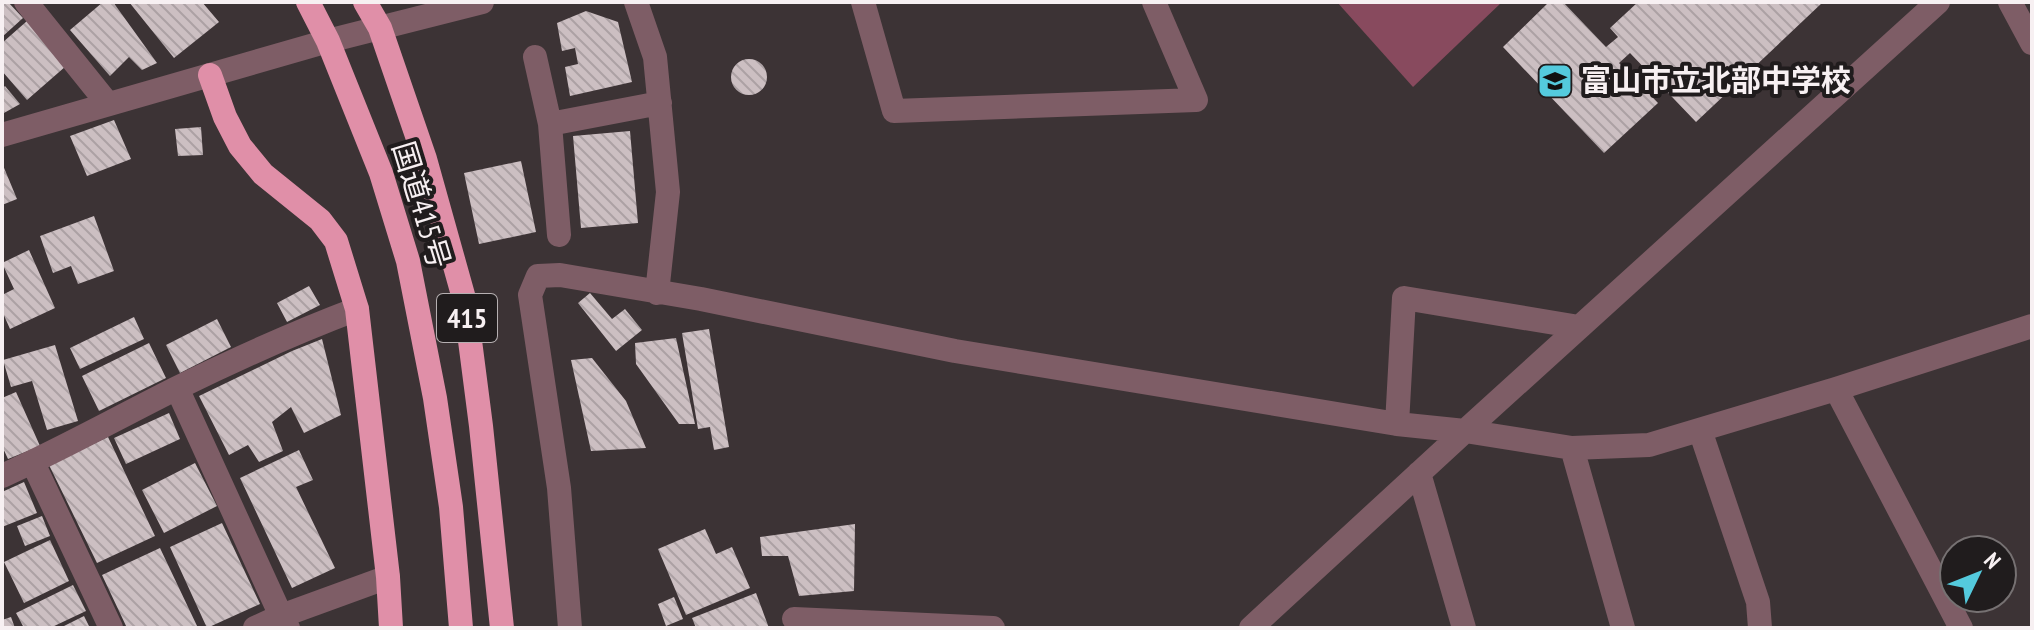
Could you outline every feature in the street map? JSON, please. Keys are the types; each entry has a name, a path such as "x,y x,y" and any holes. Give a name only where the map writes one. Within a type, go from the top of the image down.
{"highway":[{"name":"国道415号","path":"308,2 328,41 381,173 408,261 435,398 451,507 461,624"},
{"name":"国道415号","path":"365,2 380,28 425,159 465,302 502,624"},
{"path":"210,75 225,117 240,146 263,174 320,220 336,241 357,309 388,577 391,628"}],"street":[{"path":"26,2 108,104"},
{"path":"2,135 328,41 482,2"},
{"path":"636,2 655,57 668,192 657,293"},
{"path":"863,2 894,111 1196,100 1154,2"},
{"path":"1251,628 1938,2"},
{"path":"2010,2 2032,43"},
{"path":"535,57 550,124 559,235"},
{"path":"550,124 660,103"},
{"path":"570,628 559,488 530,295 538,276 560,275 701,299 955,351 1397,424 1572,448 1649,445 2032,326"},
{"path":"1397,424 1404,298 1579,327"},
{"path":"2,476 177,388 310,327 357,309"},
{"path":"177,388 285,622"},
{"path":"1836,389 1961,628"},
{"path":"1700,430 1758,602 1760,628"},
{"path":"1572,448 1623,628"},
{"path":"33,463 111,628"},
{"path":"1419,473 1464,628"},
{"path":"255,628 285,622 388,577"},
{"path":"794,619 993,628"}],"shaded area":[{"path":"1337,2 1502,2 1413,87"}],"building":[{"path":"2,2 8,2 23,18 2,37"},
{"path":"103,2 113,2 157,63 142,70 129,57 110,76 70,30"},
{"path":"129,2 202,2 219,22 174,58"},
{"path":"1549,2 1563,2 1606,47 1618,37 1610,28 1638,2 1823,2 1696,122 1630,53 1619,63 1658,103 1604,153 1503,47"},
{"path":"586,11 618,22 632,82 570,96 565,67 578,64 575,48 562,51 557,23"},
{"path":"27,21 66,66 27,100 2,71 2,43"},
{"path":"749,59 762,64 767,77 762,90 749,95 736,90 731,77 736,64"},
{"path":"5,86 20,104 4,113 2,89"},
{"path":"114,120 131,159 87,176 70,136"},
{"path":"201,127 203,155 178,156 175,129"},
{"path":"630,131 638,223 581,228 573,136"},
{"path":"521,161 536,232 479,244 464,173"},
{"path":"2,163 17,199 2,205"},
{"path":"94,216 114,271 78,284 71,266 53,273 40,236"},
{"path":"29,250 55,308 10,329 2,311 2,295 14,289 2,263"},
{"path":"309,286 320,305 287,322 277,303"},
{"path":"590,293 612,319 625,309 642,330 616,351 578,303"},
{"path":"134,317 144,339 80,369 70,348"},
{"path":"217,319 231,347 180,373 166,345"},
{"path":"709,329 729,447 714,450 710,427 698,429 682,333"},
{"path":"676,338 695,424 679,424 636,364 635,343"},
{"path":"322,339 341,415 304,433 291,407 272,422 283,451 259,462 248,445 229,455 199,396"},
{"path":"149,343 166,378 99,411 82,376"},
{"path":"55,345 78,421 47,430 32,381 11,387 3,360"},
{"path":"592,358 626,401 646,448 591,451 571,360"},
{"path":"16,392 40,446 8,459 2,446 2,398"},
{"path":"169,413 180,439 126,464 114,438"},
{"path":"108,437 155,536 97,563 49,465"},
{"path":"299,450 313,480 296,487 335,568 292,588 240,478"},
{"path":"195,463 217,506 164,533 142,490"},
{"path":"24,482 37,513 2,527 2,492"},
{"path":"42,516 50,536 25,546 17,526"},
{"path":"222,523 260,604 207,628 170,547"},
{"path":"855,524 854,591 799,596 788,556 762,556 760,537"},
{"path":"705,529 716,554 732,547 750,588 686,615 658,549"},
{"path":"50,540 69,581 24,603 4,562"},
{"path":"160,548 198,628 127,628 102,575"},
{"path":"73,585 86,611 50,628 24,628 16,613"},
{"path":"756,593 769,628 696,628 692,618"},
{"path":"674,597 683,619 666,626 658,604"},
{"path":"84,616 90,628 60,628"},
{"path":"11,617 15,628 2,628 2,620"}],"place":[{"name":"富山市立北部中学校","path":"1555,81"}]}
